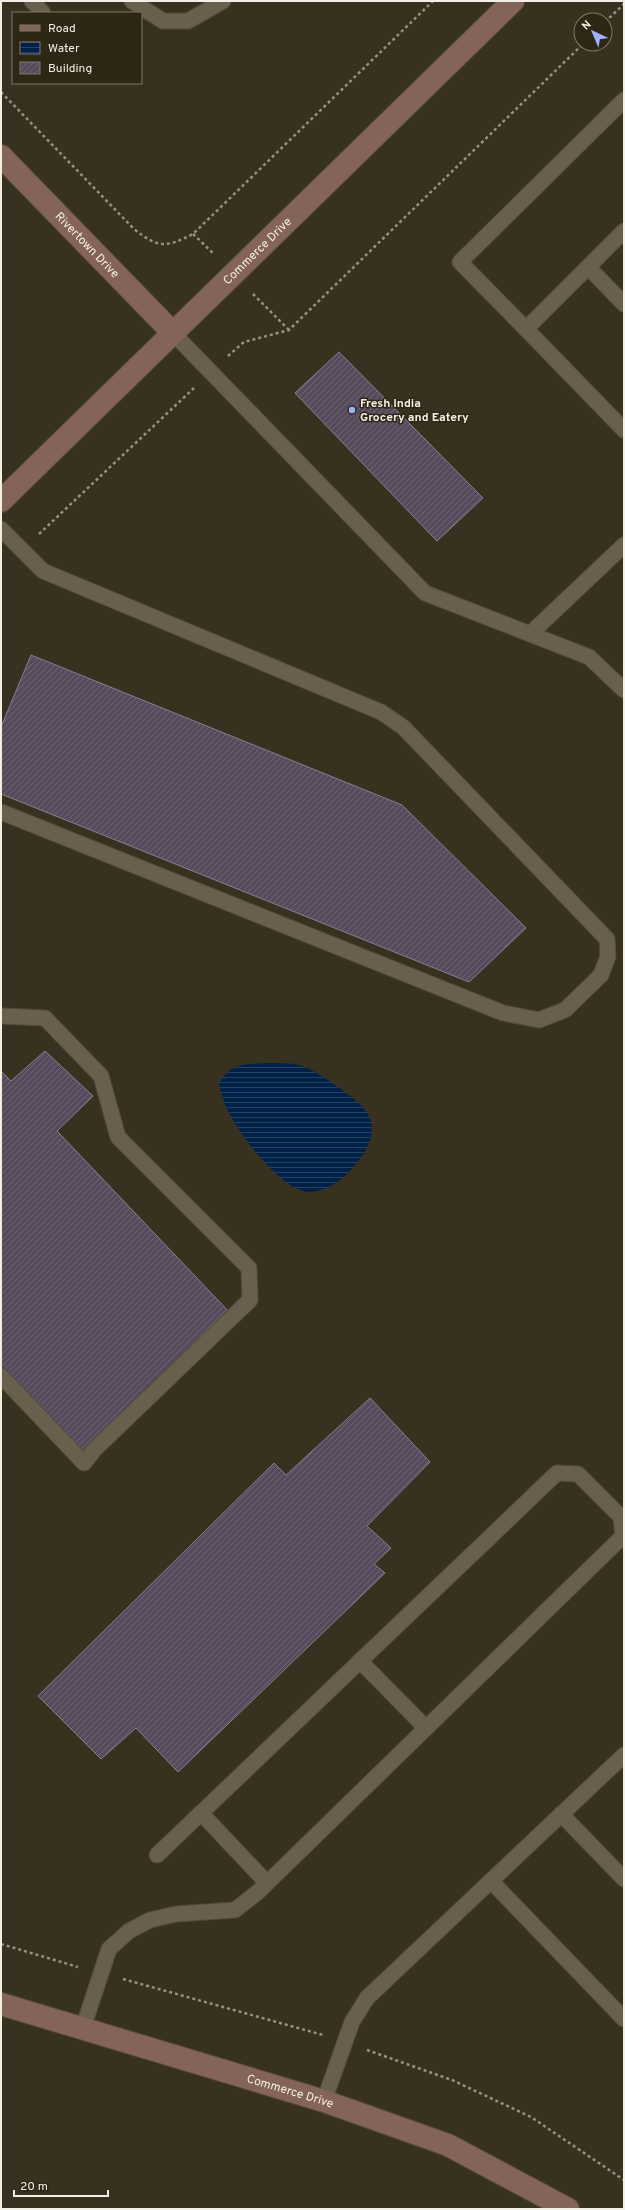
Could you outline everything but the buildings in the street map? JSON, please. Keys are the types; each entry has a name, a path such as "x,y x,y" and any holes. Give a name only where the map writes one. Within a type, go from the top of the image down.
{"street":[{"name":"Commerce Drive","path":"1,502 513,1"},
{"name":"Rivertown Drive","path":"1,156 173,333"},
{"name":"Commerce Drive","path":"1,2004 324,2100 448,2145 568,2209"}],"lane":[{"path":"32,1 42,12"},
{"path":"132,1 163,21 188,21 223,1"},
{"path":"624,100 460,262 624,430"},
{"path":"526,329 624,231"},
{"path":"588,267 624,304"},
{"path":"173,333 425,593 589,657 624,690"},
{"path":"1,529 43,571 381,712 403,727 607,939 608,956 601,975 565,1010 539,1020 503,1013 1,812"},
{"path":"530,634 624,545"},
{"path":"1,1016 45,1018 101,1076 118,1137 249,1268 250,1300 95,1449 84,1463 1,1376"},
{"path":"82,2028 109,1949 129,1931 150,1920 176,1914 235,1910 267,1883 623,1536 621,1517 578,1474 557,1473 157,1855"},
{"path":"360,1661 426,1728"},
{"path":"324,2100 352,2022 367,1998 624,1755"},
{"path":"201,1814 267,1883"},
{"path":"561,1814 624,1879"},
{"path":"491,1881 624,2019"}],"path":[{"path":"1,92 134,229 149,241 169,246 193,234 433,1"},
{"path":"613,14 624,4"},
{"path":"22,550 244,342 288,330 575,52"}],"water":[{"path":"273,1063 300,1065 319,1074 357,1102 370,1117 372,1130 365,1152 348,1173 337,1182 325,1188 314,1192 303,1191 292,1186 281,1178 259,1156 239,1130 226,1107 219,1084 229,1071 242,1065"}],"place":[{"name":"Fresh India Grocery and Eatery","path":"352,410"}]}
